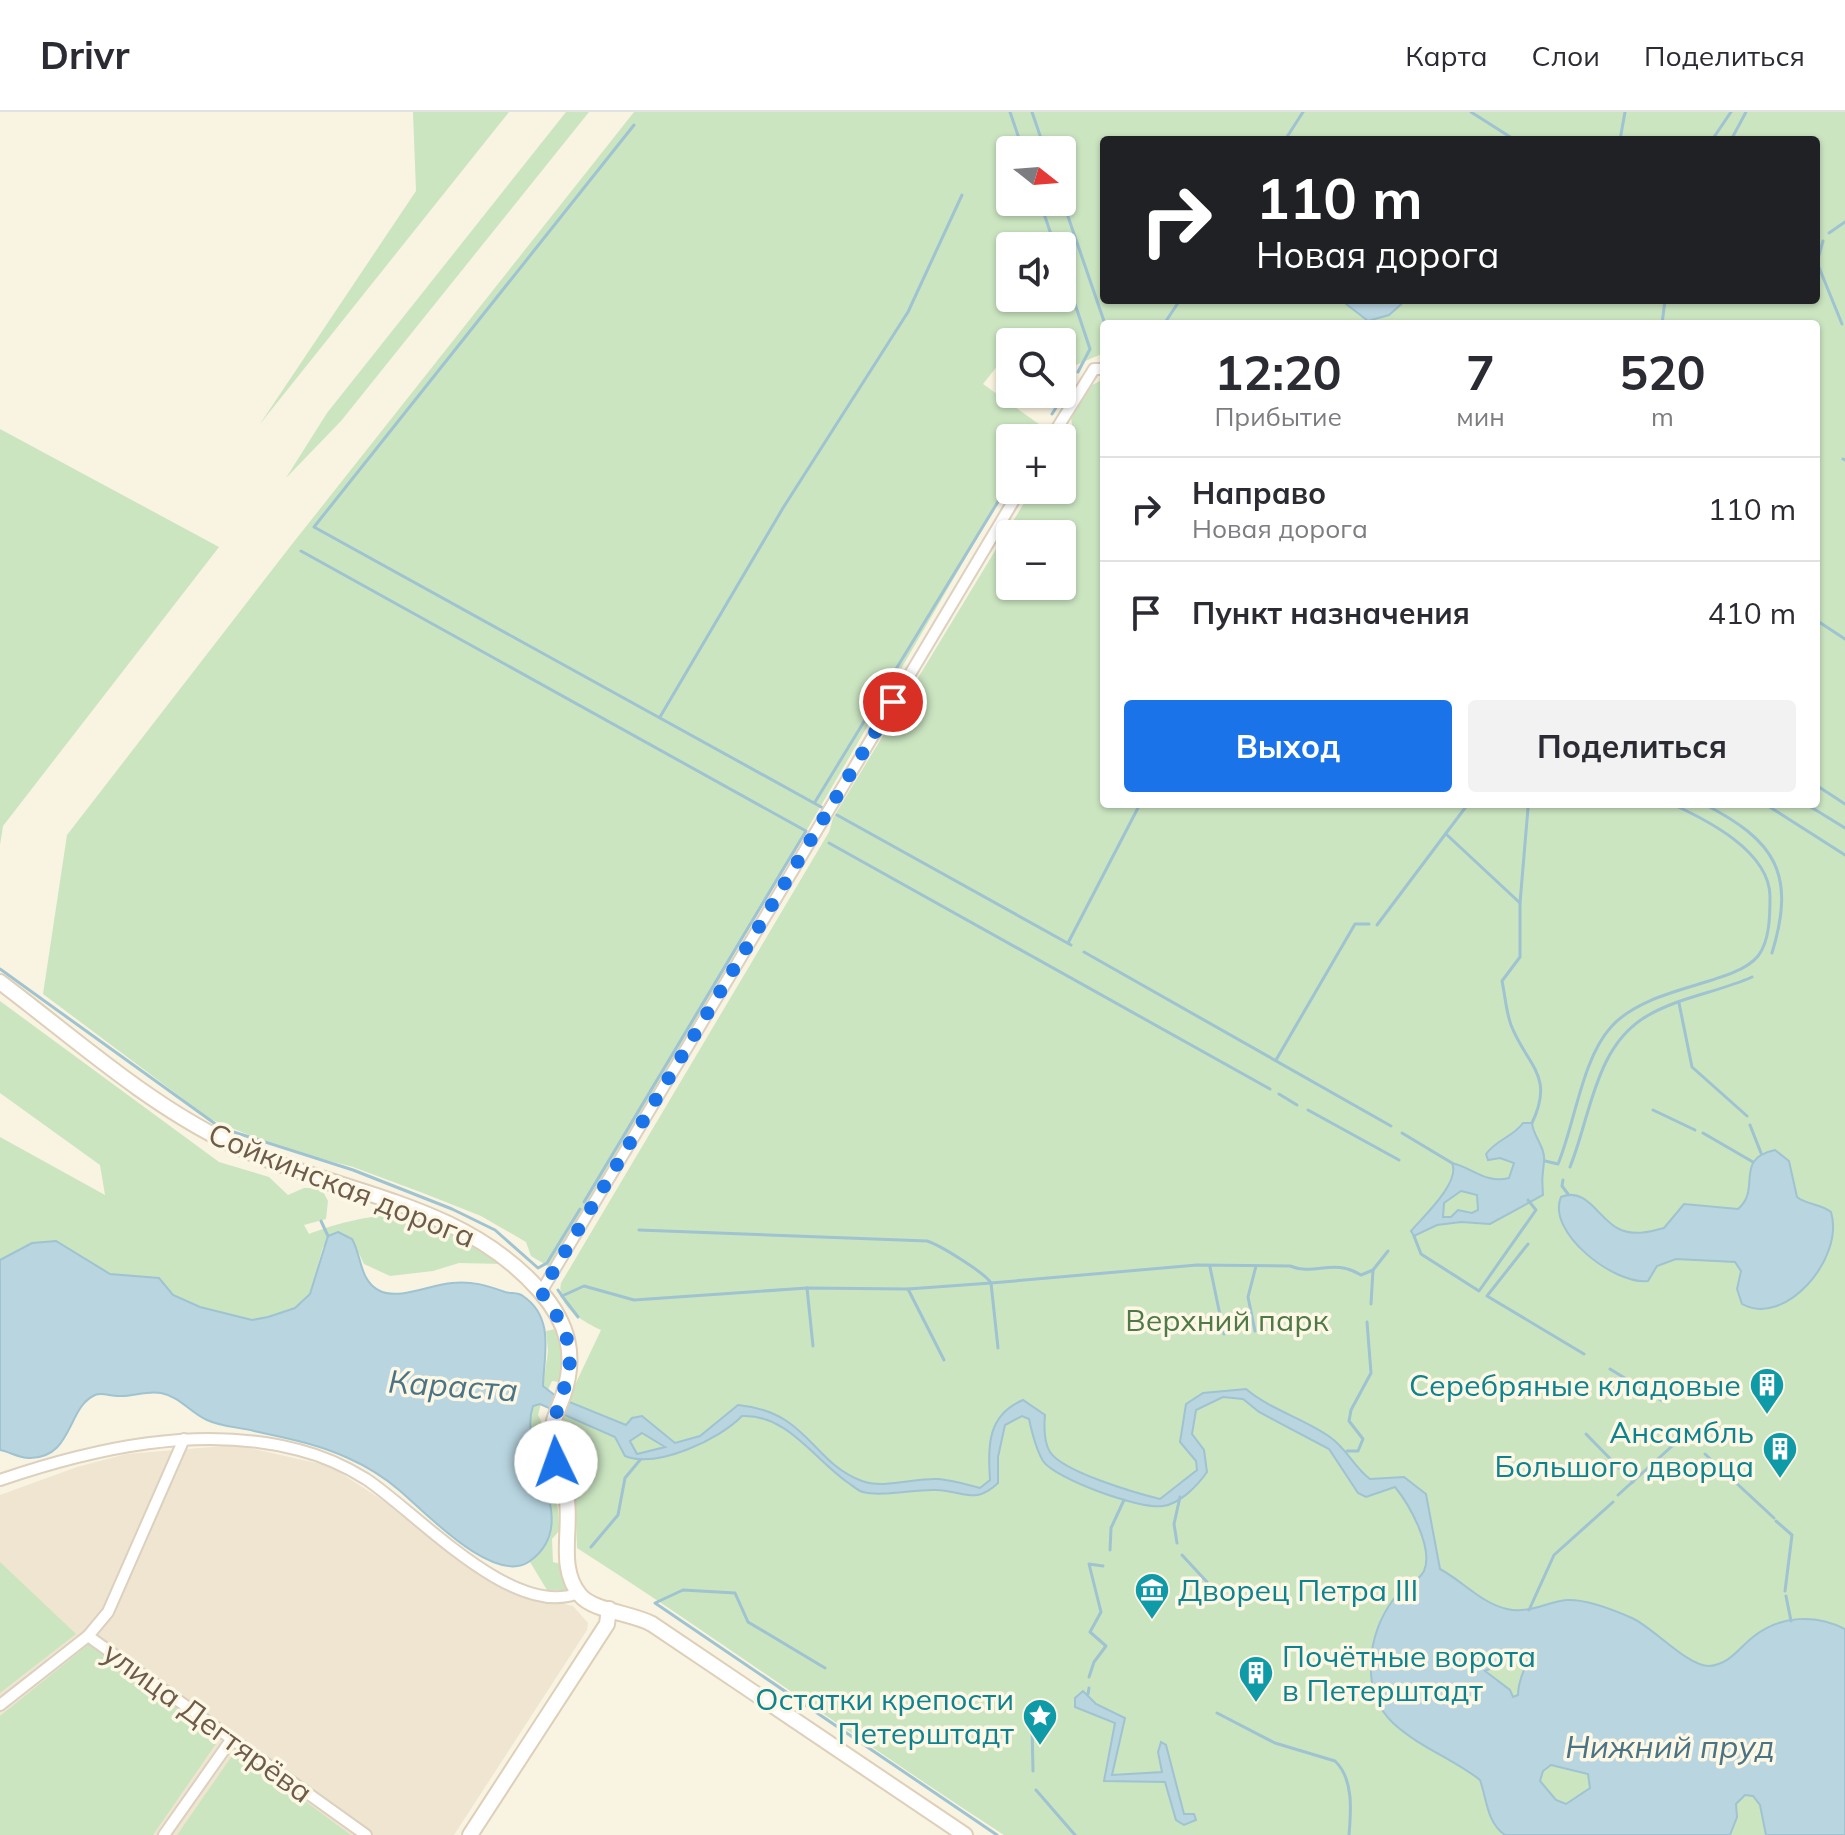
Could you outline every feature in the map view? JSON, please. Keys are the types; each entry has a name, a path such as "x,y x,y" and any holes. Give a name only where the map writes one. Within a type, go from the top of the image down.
{"main road":[{"name":"Сойкинская дорога","path":"0,982 205,1131 260,1156 380,1196 474,1236 505,1257 541,1292 569,1339 571,1366 556,1415 552,1441 567,1502 568,1566 578,1593"},
{"path":"578,1593 588,1602 636,1615 652,1624 965,1835"},
{"path":"470,1835 607,1624 609,1609"}],"street":[{"path":"1060,424 1094,369 1100,369"},
{"path":"541,1292 1012,504"},
{"path":"0,1705 88,1636 108,1612 184,1439"},
{"path":"0,1480 118,1448 184,1439 273,1444 341,1465 505,1584 567,1598 578,1593"},
{"name":"улица Дегтярёва","path":"88,1636 366,1835"},
{"path":"164,1835 231,1740"}],"shaded area":[{"path":"236,1445 330,1466 410,1518 472,1569 508,1590 573,1606 588,1623 587,1630 454,1835 0,1835 0,1495 77,1467 126,1454"}],"green space":[{"path":"413,112 509,112 260,424 416,191"},
{"path":"566,112 589,112 341,421 286,478 327,413"},
{"name":"Верхний парк","path":"634,112 1845,112 1845,1835 1004,1835 577,1548 575,1493 561,1425 574,1387 601,1330 572,1312 563,1299 561,1283 829,832 833,818 996,549 996,600 1076,600 1076,520 1014,520 1024,504 1076,504 1076,424 1072,424 1071,417 1090,386 1100,381 1100,808 1820,808 1820,320 1100,320 1100,355 1076,365 1076,328 996,328 996,368 983,384 996,393 996,408 1016,408 1039,424 996,424 997,504 551,1268 531,1256 526,1242 481,1216 353,1167 280,1148 210,1119 43,994 67,835 289,548"},
{"path":"0,429 219,547 3,826 0,845"},
{"path":"0,1001 219,1162 269,1177 288,1195 304,1188 321,1188 328,1201 326,1219 304,1225 309,1234 355,1220 402,1216 440,1229 504,1264 459,1263 433,1271 390,1276 364,1264 352,1239 323,1247 310,1294 295,1308 252,1320 200,1307 173,1295 159,1278 110,1274 82,1256 32,1243 0,1260 0,1137 105,1195 100,1165 0,1093"},
{"path":"556,1329 566,1363 560,1382 552,1381 548,1390 543,1386 548,1351 546,1331"},
{"path":"541,1404 538,1415 559,1521 559,1531 552,1539 553,1562 561,1564 572,1590 547,1590 530,1562 545,1541 550,1521 549,1502 532,1446 530,1426 533,1406"},
{"path":"0,1562 76,1634 0,1693"},
{"path":"89,1644 220,1738 153,1835 0,1835 0,1716"},
{"path":"236,1750 351,1835 177,1835"}],"water":[{"path":"1346,304 1401,304 1389,315 1367,320"},
{"path":"1523,1123 1532,1123 1543,1152 1543,1195 1490,1224 1461,1222 1437,1225 1414,1236 1411,1231 1451,1180 1452,1163 1493,1179 1509,1178 1514,1163 1500,1158 1488,1160 1486,1154","holes":["1461,1191 1477,1195 1478,1210 1472,1213 1458,1210 1451,1217 1443,1217 1444,1203"]},
{"path":"1775,1150 1789,1161 1797,1197 1831,1212 1833,1230 1829,1249 1808,1284 1793,1298 1776,1306 1759,1309 1742,1304 1737,1289 1741,1271 1735,1262 1676,1259 1657,1266 1648,1281 1634,1280 1586,1254 1563,1225 1559,1211 1561,1197 1570,1195 1586,1200 1612,1225 1636,1233 1664,1228 1684,1204 1738,1209 1748,1193 1751,1167 1755,1160"},
{"path":"338,1232 352,1239 368,1281 380,1291 396,1294 443,1284 466,1283 523,1296 540,1315 544,1326 543,1386 557,1397 626,1425 632,1418 642,1416 675,1443 700,1436 738,1405 762,1409 795,1427 845,1473 870,1483 937,1479 980,1488 990,1480 990,1444 996,1423 1011,1406 1023,1400 1045,1415 1047,1444 1057,1460 1101,1481 1160,1499 1197,1470 1196,1461 1180,1442 1186,1404 1203,1393 1246,1389 1330,1437 1370,1479 1404,1477 1426,1494 1440,1569 1498,1606 1522,1610 1567,1600 1592,1603 1632,1618 1691,1660 1709,1666 1728,1659 1753,1637 1786,1621 1810,1619 1845,1629 1845,1835 1766,1835 1760,1805 1753,1796 1745,1795 1736,1804 1737,1817 1730,1835 1505,1835 1491,1818 1480,1780 1393,1723 1375,1695 1371,1663 1377,1629 1393,1600 1424,1571 1426,1561 1423,1539 1407,1504 1395,1487 1366,1497 1358,1493 1329,1449 1259,1412 1243,1399 1223,1397 1196,1410 1192,1434 1204,1450 1207,1472 1182,1498 1163,1506 1119,1498 1080,1484 1051,1468 1038,1451 1029,1419 1022,1416 1005,1425 998,1457 998,1483 983,1494 936,1490 879,1494 857,1489 786,1430 758,1417 742,1416 719,1434 687,1450 638,1459 625,1456 615,1437 540,1404 533,1406 530,1425 551,1507 551,1527 545,1545 530,1561 515,1566 498,1564 461,1544 393,1485 355,1461 302,1442 213,1422 161,1393 95,1395 79,1410 62,1442 54,1450 43,1456 25,1458 0,1450 0,1260 32,1243 56,1241 110,1274 159,1278 173,1295 200,1307 252,1320 295,1308 310,1294 328,1236","holes":["642,1433 665,1447 637,1454 630,1441","1524,1652 1529,1654 1518,1695 1513,1697 1510,1690 1485,1671","1551,1765 1588,1774 1590,1788 1566,1804 1556,1800 1540,1781 1543,1771"]},
{"path":"1083,1691 1096,1704 1125,1718 1112,1775 1162,1772 1158,1752 1161,1742 1166,1745 1184,1814 1194,1814 1196,1820 1184,1825 1176,1820 1165,1782 1104,1781 1115,1723 1075,1707 1075,1698"}],"waterway":[{"path":"1010,112 1018,136"},
{"path":"1032,112 1040,136"},
{"path":"1288,136 1303,112"},
{"path":"1471,112 1509,136"},
{"path":"1621,136 1625,112"},
{"path":"1715,136 1731,112"},
{"path":"1733,136 1746,112"},
{"path":"634,125 314,527 823,808"},
{"path":"660,717 783,508 908,312 962,195"},
{"path":"1045,216 1050,232"},
{"path":"1068,216 1104,320"},
{"path":"1829,233 1845,222"},
{"path":"1820,252 1823,241"},
{"path":"1820,270 1842,324"},
{"path":"1167,320 1177,304"},
{"path":"1662,320 1664,304"},
{"path":"1076,307 1090,349 1078,372"},
{"path":"1052,414 1056,408"},
{"path":"815,802 997,504"},
{"path":"301,551 806,831 584,1202"},
{"path":"1820,623 1845,639"},
{"path":"1820,788 1845,804"},
{"path":"1068,943 1138,808"},
{"path":"1377,925 1465,808"},
{"path":"1528,808 1520,903 1520,957 1502,981 1511,1025 1540,1082 1541,1093 1532,1123"},
{"path":"1545,1161 1558,1164 1586,1074 1601,1040 1611,1027 1646,1002 1746,966 1758,956 1765,943 1770,896 1767,880 1759,865 1734,839 1680,808"},
{"path":"1711,808 1748,832 1774,863 1782,902 1772,953"},
{"path":"1771,808 1845,855"},
{"path":"1812,808 1845,828"},
{"path":"837,815 1071,945"},
{"path":"1446,834 1520,903"},
{"path":"829,843 1270,1089"},
{"path":"1276,1060 1355,924 1369,924"},
{"path":"1084,952 1391,1126"},
{"path":"0,969 221,1128 353,1170 452,1209 495,1230 538,1268 547,1263 580,1209"},
{"path":"1570,1167 1605,1063 1630,1029 1659,1009 1752,977"},
{"path":"1679,1003 1692,1067 1747,1116"},
{"path":"1279,1094 1297,1105"},
{"path":"1308,1110 1399,1160"},
{"path":"1653,1110 1695,1130"},
{"path":"1750,1125 1761,1153"},
{"path":"1402,1133 1452,1163"},
{"path":"1703,1133 1753,1162"},
{"path":"1563,1180 1562,1186 1568,1194"},
{"path":"321,1188 344,1194"},
{"path":"1414,1236 1421,1254 1479,1291 1536,1210 1528,1200"},
{"path":"321,1221 328,1236"},
{"path":"639,1230 927,1241 962,1260 991,1283 1197,1265 1290,1266 1299,1269 1333,1267 1361,1275 1373,1270"},
{"path":"1528,1244 1487,1296 1584,1354"},
{"path":"1371,1304 1373,1270 1388,1251"},
{"path":"1255,1331 1248,1297 1256,1266"},
{"path":"1210,1267 1224,1334"},
{"path":"944,1360 908,1289 991,1283 998,1348"},
{"path":"558,1290 562,1296 584,1286 634,1300 807,1288 908,1289"},
{"path":"807,1288 813,1346"},
{"path":"562,1296 578,1317"},
{"path":"1347,1451 1358,1451 1363,1439 1349,1421 1351,1410 1371,1373 1367,1322"},
{"path":"1610,1369 1664,1402"},
{"path":"1586,1434 1633,1482"},
{"path":"1618,1495 1681,1438"},
{"path":"1705,1454 1774,1518"},
{"path":"591,1547 618,1515 625,1478 640,1460"},
{"path":"1177,1543 1174,1524 1180,1497"},
{"path":"1110,1550 1111,1528 1124,1500"},
{"path":"1529,1610 1554,1555 1613,1502"},
{"path":"1776,1521 1792,1535 1785,1591"},
{"path":"1182,1555 1207,1582"},
{"path":"1089,1677 1094,1662 1106,1646 1090,1632 1101,1612 1089,1564 1103,1566"},
{"path":"825,1668 748,1622 735,1593 683,1590 655,1603 997,1835"},
{"path":"1786,1596 1791,1621"},
{"path":"1088,1694 1089,1688"},
{"path":"1217,1713 1275,1743 1335,1761 1348,1786 1349,1835"},
{"path":"1032,1726 1033,1771"},
{"path":"1036,1790 1075,1835"}],"place":[{"name":"Серебряные кладовые","path":"1767,1416"},
{"name":"Ансамбль Большого дворца","path":"1780,1480"},
{"name":"Дворец Петра III","path":"1152,1621"},
{"name":"Почётные ворота в Петерштадт","path":"1256,1704"},
{"name":"Остатки крепости Петерштадт","path":"1040,1747"}],"route":[{"path":"556,1462 553,1425 571,1366 571,1351 564,1327 541,1292 893,702"}],"water label":[{"name":"Караста","path":"453,1385"},
{"name":"Нижний пруд","path":"1670,1746"}]}
